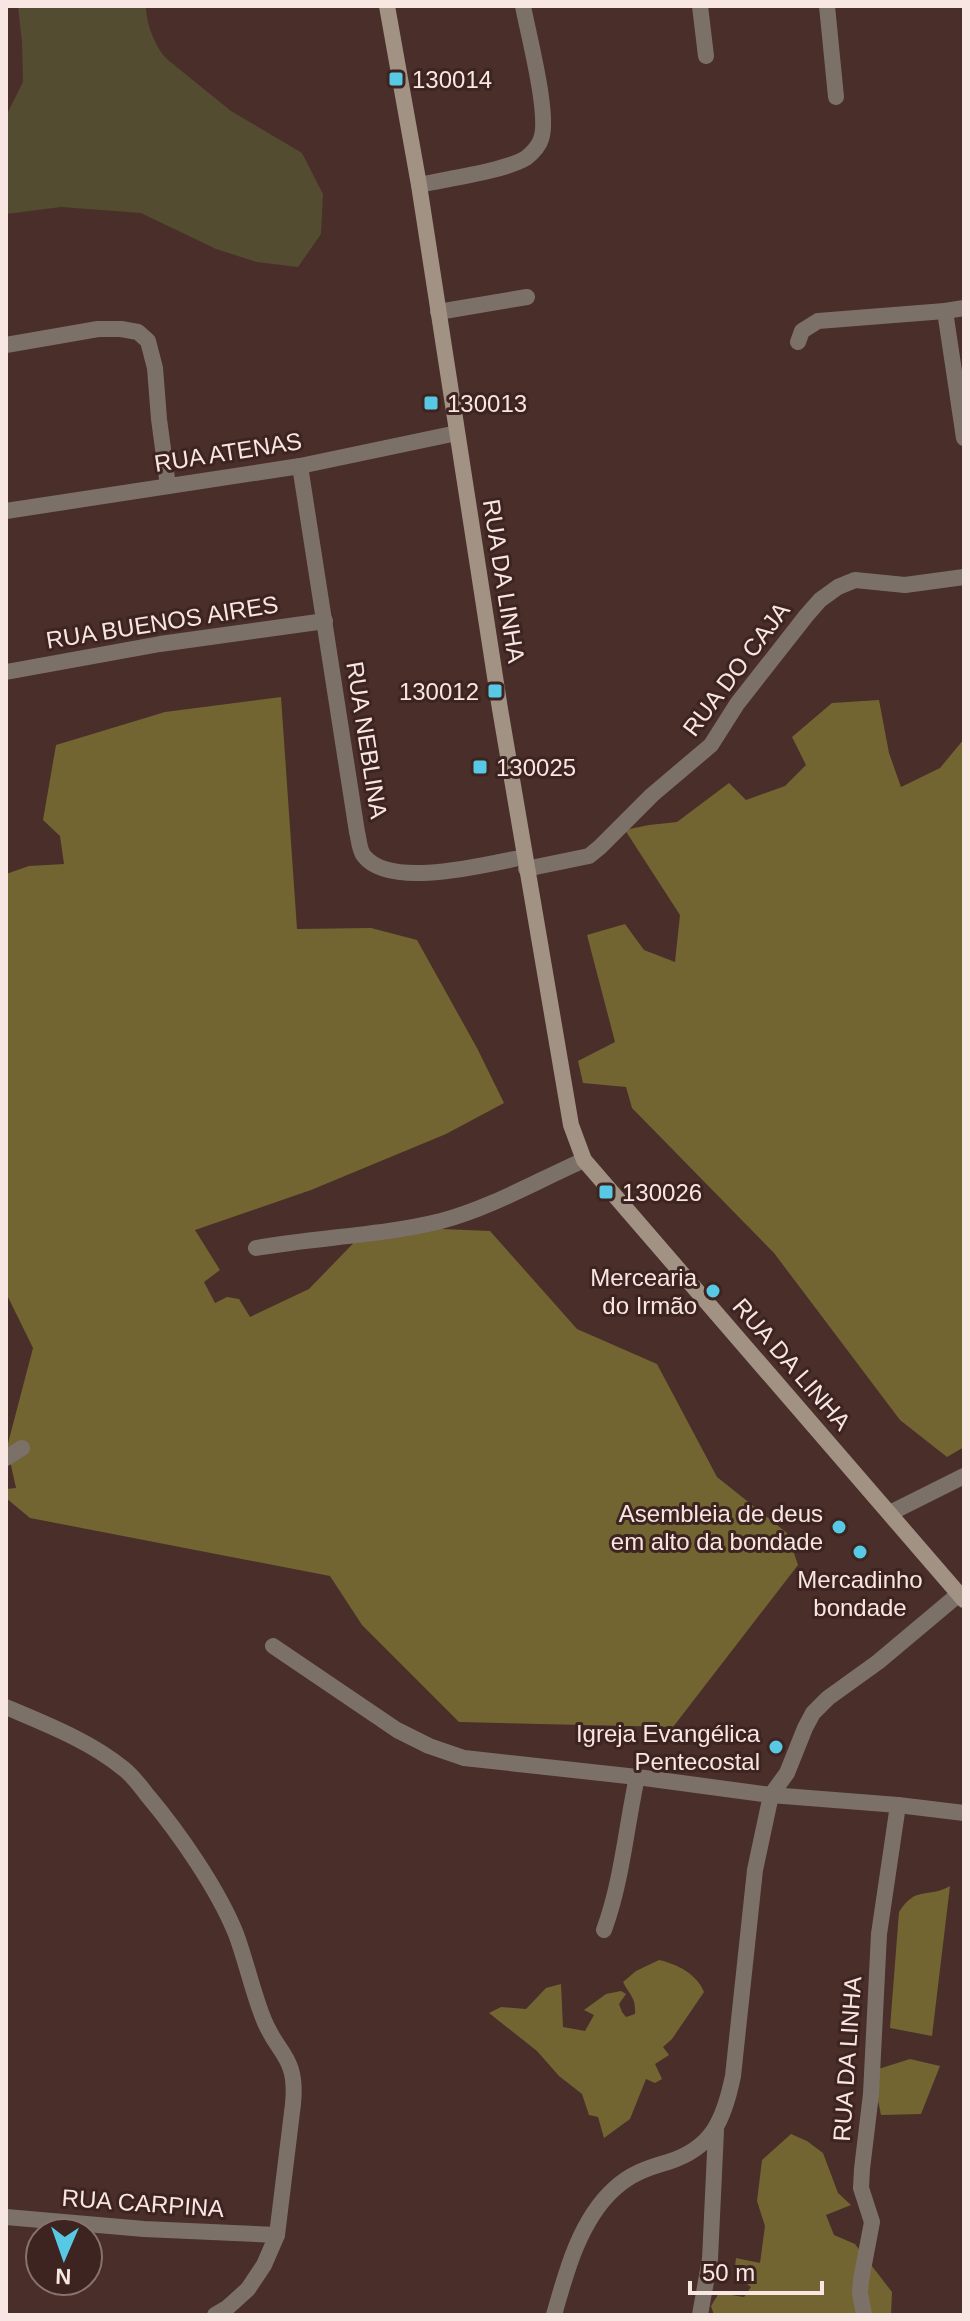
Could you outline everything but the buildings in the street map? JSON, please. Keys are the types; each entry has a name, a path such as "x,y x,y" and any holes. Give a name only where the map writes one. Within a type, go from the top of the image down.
{"street":[{"name":"RUA DA LINHA","path":"387,6 419,185 525,863 571,1125 584,1160 962,1597"},
{"path":"419,185 507,166 525,159 541,140 540,90 523,6"},
{"path":"700,6 706,56"},
{"path":"827,6 836,97"},
{"path":"438,312 527,297"},
{"path":"798,342 802,331 818,321 964,308"},
{"path":"945,311 964,438"},
{"path":"6,345 98,329 138,332 148,341 155,368 168,486"},
{"name":"RUA ATENAS","path":"6,511 300,466 457,433"},
{"name":"RUA NEBLINA","path":"300,466 362,854 375,865 401,873 433,874 525,863"},
{"name":"RUA DO CAJA","path":"525,863 589,856 600,847 652,795 711,745 737,704 806,616 820,600 838,587 855,580 905,585 964,577"},
{"name":"RUA BUENOS AIRES","path":"6,672 160,644 325,621"},
{"path":"256,1248 437,1222 465,1214 584,1160"},
{"path":"6,1458 22,1448"},
{"path":"890,1513 964,1476"},
{"path":"700,2315 710,2259 716,2131 728,2103 733,2076 755,1870 771,1795 787,1773 813,1713 828,1698 962,1597"},
{"path":"273,1646 397,1730 429,1746 464,1758 771,1795 964,1813"},
{"path":"6,1707 93,1748 126,1770 179,1835 235,1933 266,2028 293,2069 295,2084 277,2235 264,2265 248,2289 215,2315"},
{"path":"604,1930 619,1885 625,1834 637,1777"},
{"name":"RUA DA LINHA","path":"864,2315 861,2280 872,2222 861,2188 862,2169 871,2094 879,1934 898,1805"},
{"path":"554,2315 577,2247 592,2216 612,2190 648,2166 689,2154 716,2131"},
{"name":"RUA CARPINA","path":"6,2217 144,2229 277,2235"}],"shaded area":[{"path":"18,6 146,6 152,35 168,60 231,111 302,153 323,194 321,234 298,267 257,262 216,249 141,213 61,207 6,214 6,116 23,82"},
{"path":"281,697 297,929 371,928 417,940 504,1103 446,1134 311,1190 195,1230 220,1270 204,1282 215,1303 227,1297 239,1299 250,1317 309,1289 370,1226 490,1231 577,1329 657,1364 717,1477 787,1533 798,1565 673,1727 459,1722 362,1625 330,1576 30,1518 6,1498 6,1489 16,1488 7,1447 33,1348 6,1293 6,874 29,866 64,864 60,836 43,820 56,745 165,712"},
{"path":"879,700 889,753 901,787 940,768 964,739 964,1447 947,1457 900,1420 774,1253 632,1108 626,1087 583,1083 578,1061 615,1042 587,935 625,924 644,950 675,962 680,915 625,830 677,822 729,783 746,800 785,786 806,765 792,737 832,703"},
{"path":"950,1886 932,2036 890,2028 899,1912 911,1898"},
{"path":"659,1960 686,1971 697,1980 704,1992 672,2039 663,2047 669,2055 655,2064 662,2079 655,2083 646,2079 630,2119 604,2138 598,2117 589,2115 582,2094 559,2076 537,2051 489,2013 501,2007 526,2009 546,1988 561,1984 563,2027 585,2031 594,2015 584,2010 606,1994 621,1991 626,1994 619,2004 622,2012 626,2017 635,2014 633,2000 623,1982 636,1971"},
{"path":"910,2059 940,2066 921,2114 881,2115 872,2071"},
{"path":"791,2134 823,2153 838,2193 851,2205 826,2215 834,2235 855,2244 892,2292 891,2315 714,2315 711,2306 719,2293 744,2297 751,2287 734,2275 736,2258 760,2263 765,2226 757,2201 762,2160"}],"place":[{"name":"130014","path":"396,79"},
{"name":"130013","path":"431,403"},
{"name":"130012","path":"495,691"},
{"name":"130025","path":"480,767"},
{"name":"130026","path":"606,1192"},
{"name":"Mercearia do Irmão","path":"713,1291"},
{"name":"Asembleia de deus em alto da bondade","path":"839,1527"},
{"name":"Mercadinho bondade","path":"860,1552"},
{"name":"Igreja Evangélica Pentecostal","path":"776,1747"}]}
